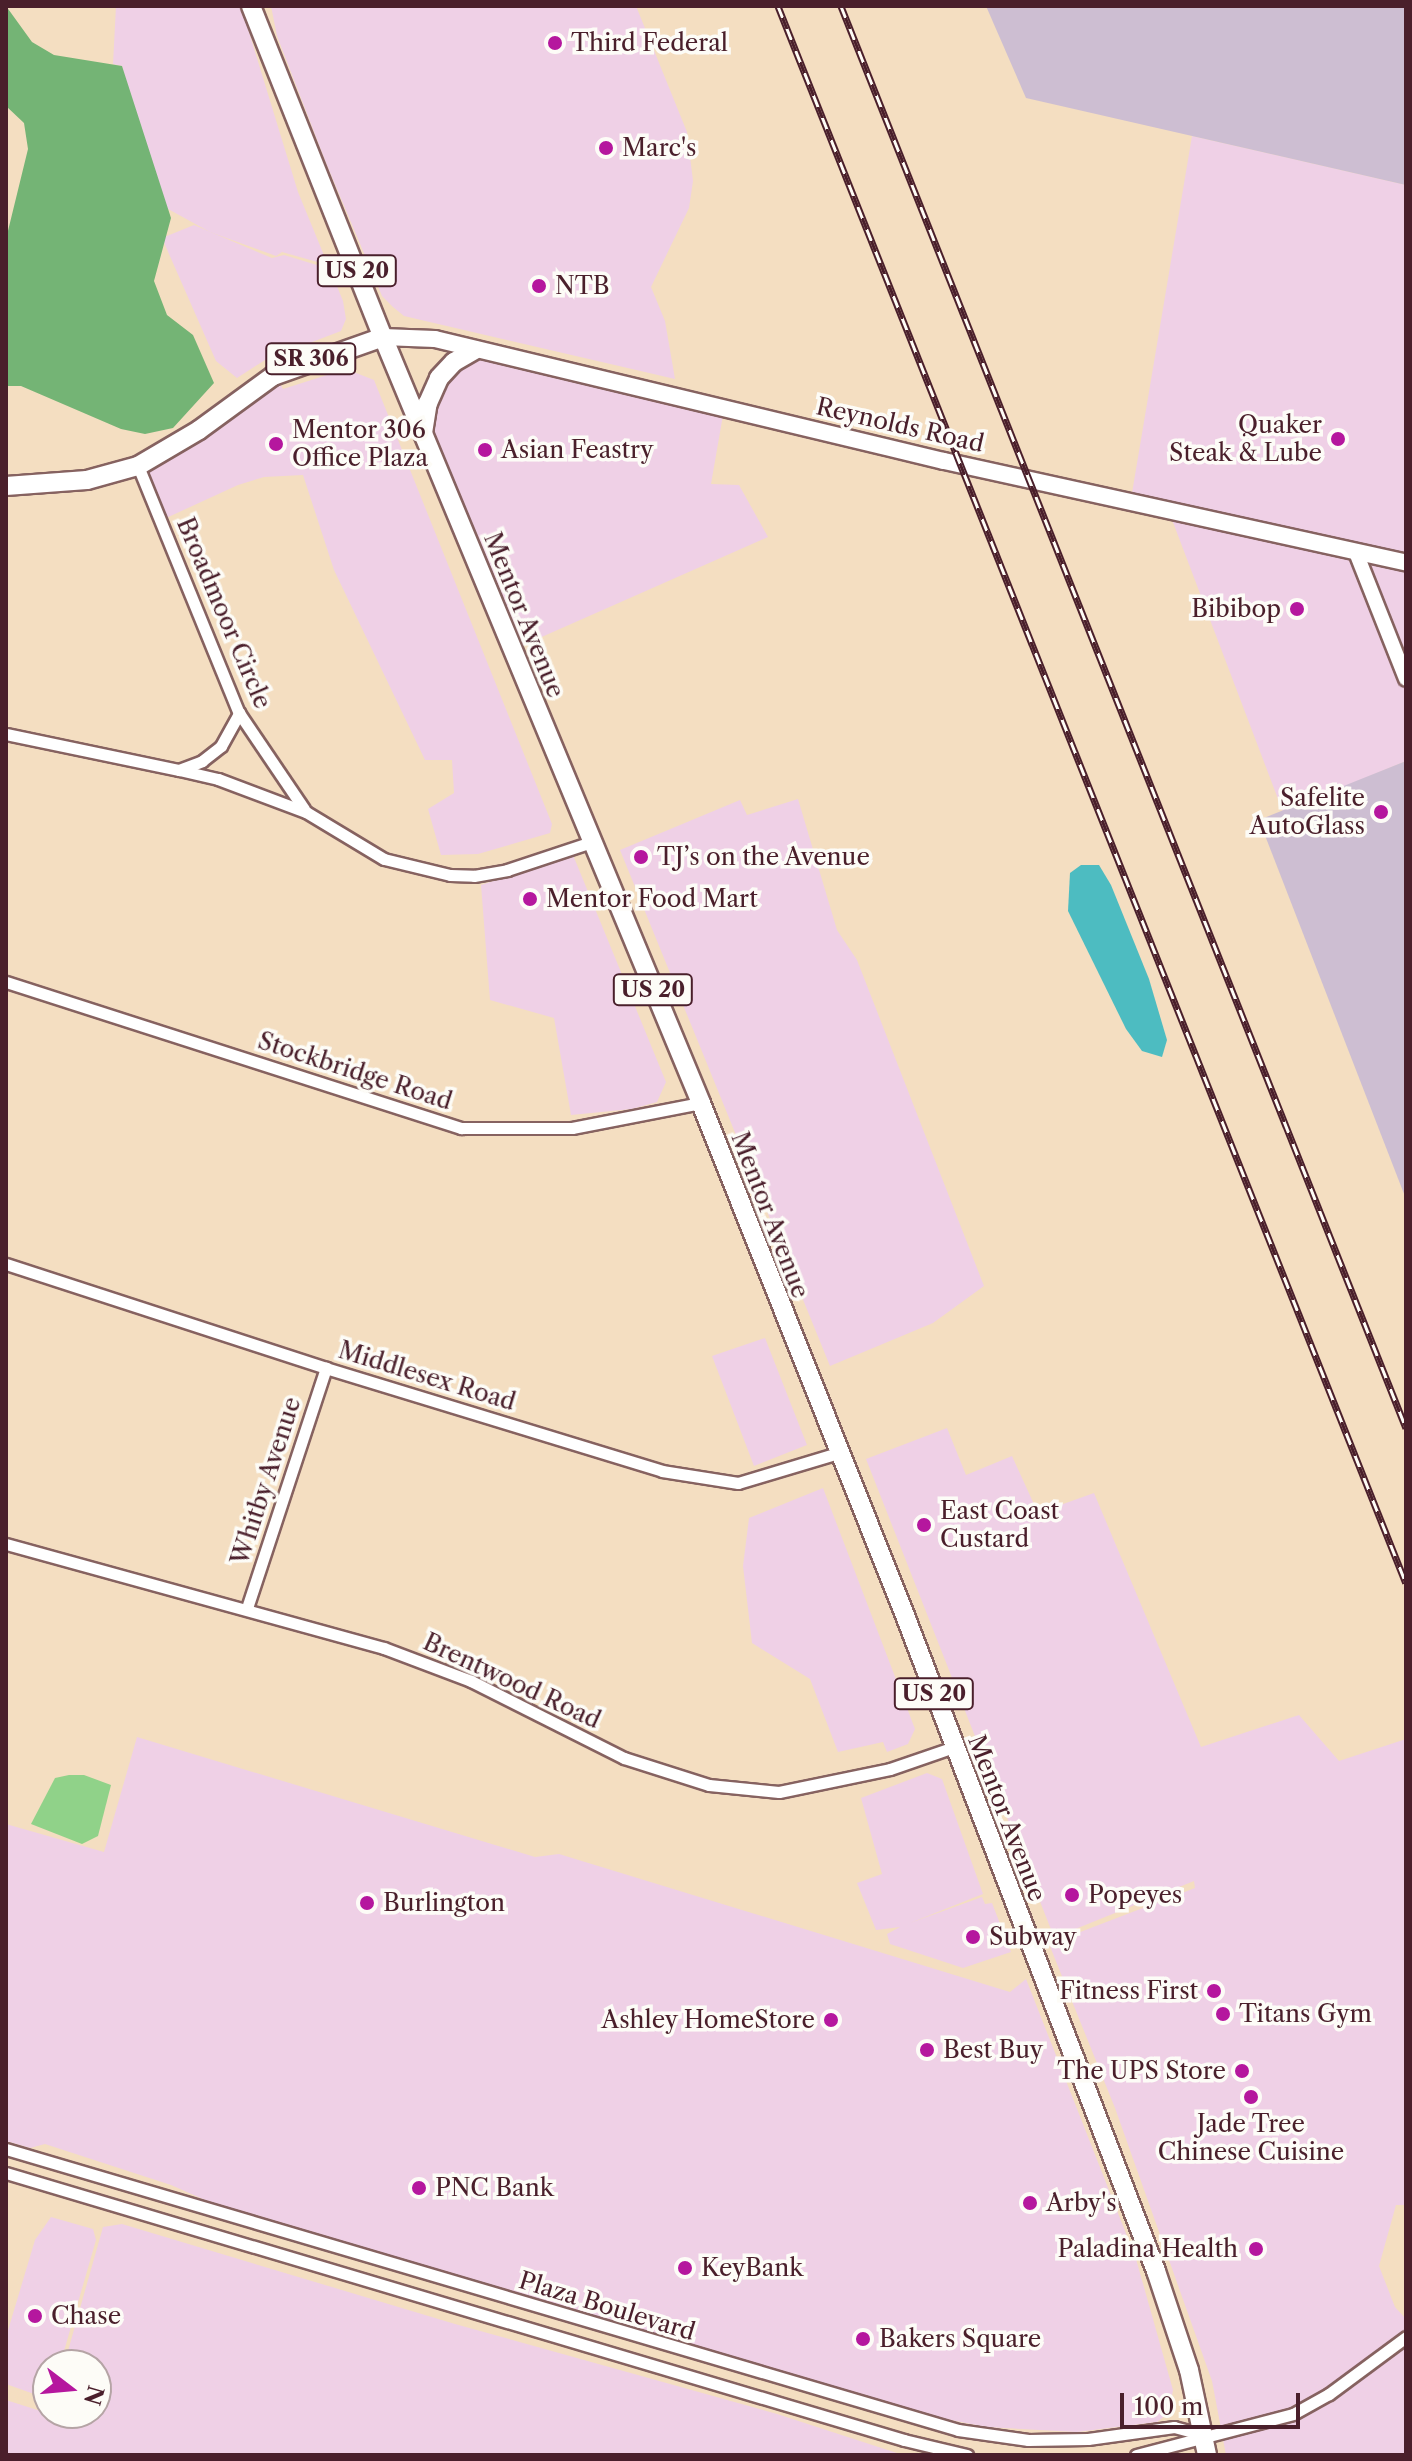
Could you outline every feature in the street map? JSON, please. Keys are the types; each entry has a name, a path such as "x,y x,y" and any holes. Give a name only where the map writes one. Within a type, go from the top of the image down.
{"main road":[{"name":"Mentor Avenue","path":"251,6 383,337 701,1103 954,1747 1156,2271 1189,2370 1207,2455"},
{"name":"Reynolds Road","path":"383,337 419,337 1357,555 1406,563"},
{"name":"SR 306","path":"6,486 87,480 138,466 199,430 273,376 352,345 383,337"},
{"path":"423,433 428,403 439,378 454,362 475,350"}],"street":[{"name":"Broadmoor Circle","path":"138,466 239,713 306,812"},
{"path":"1357,555 1406,679"},
{"path":"179,770 202,761 221,746 239,713"},
{"path":"6,734 218,779 306,812 384,859 450,875 474,876 507,870 591,842"},
{"name":"Stockbridge Road","path":"6,982 461,1128 572,1128 701,1103"},
{"name":"Middlesex Road","path":"6,1264 326,1368 662,1471 738,1483 838,1453"},
{"name":"Whitby Avenue","path":"247,1608 326,1368"},
{"name":"Brentwood Road","path":"6,1544 69,1564 247,1608 384,1648 471,1681 624,1758 709,1785 779,1792 890,1769 954,1747"},
{"name":"Plaza Boulevard","path":"6,2149 958,2430 1028,2440 1088,2439 1174,2427 1204,2435"},
{"name":"Plaza Boulevard","path":"6,2173 904,2440 967,2455"},
{"name":"Plaza Boulevard","path":"1136,2455 1172,2448 1204,2435 1262,2424 1309,2406 1406,2337"}],"shaded area":[{"path":"116,6 241,6 298,192 328,265 282,252 276,256 210,232 159,204 122,66 113,64"},
{"path":"271,6 636,6 687,132 693,181 689,208 651,287 665,321 675,379 404,316 393,307 382,296 326,163 277,36"},
{"path":"986,6 1406,6 1406,185 1026,98"},
{"path":"1192,136 1406,185 1406,558 1131,499"},
{"path":"194,225 272,258 284,255 330,269 343,301 346,319 341,331 265,360 237,378 216,361 162,238"},
{"path":"478,357 723,415 711,484 739,485 768,537 519,647 429,435 439,395 458,367"},
{"path":"346,369 374,380 552,824 550,833 478,854 441,855 428,809 454,793 452,760 425,760 334,570 303,475 264,477 238,485 164,519 143,468 278,380 283,389"},
{"path":"1171,517 1406,569 1406,761 1283,812"},
{"path":"1406,761 1406,1199 1259,820"},
{"path":"798,799 837,930 857,960 984,1286 933,1323 830,1366 620,850 740,800 747,815"},
{"path":"573,855 666,1082 657,1102 632,1109 571,1115 554,1018 490,1000 481,885"},
{"path":"765,1338 807,1445 754,1466 712,1356"},
{"path":"947,1428 966,1475 1012,1456 1038,1513 1094,1493 1201,1747 1299,1715 1339,1761 1406,1739 1406,2205 1396,2205 1379,2266 1395,2307 1406,2319 1406,2455 1226,2455 1212,2381 1115,2108 1049,1944 1195,1888 1194,1881 1073,1930 1052,1932 866,1459"},
{"path":"823,1488 915,1729 908,1744 887,1752 883,1742 838,1752 810,1679 752,1643 743,1566 749,1518"},
{"path":"137,1737 535,1857 559,1854 1010,1992 1026,1979 1136,2259 1173,2390 1169,2413 1157,2422 1077,2432 986,2427 926,2415 205,2200 171,2185 45,2144 30,2148 6,2141 6,1824 104,1852"},
{"path":"927,1773 942,1779 983,1894 910,1923 982,1897 985,1904 992,1903 1011,1952 963,1968 890,1944 887,1934 900,1927 876,1930 857,1883 882,1874 861,1798"},
{"path":"51,2217 93,2229 96,2240 65,2349 32,2349 32,2393 6,2384 6,2337 35,2240"},
{"path":"122,2224 455,2324 777,2414 903,2455 6,2455 6,2400 32,2408 32,2429 112,2429 112,2349 69,2349 103,2227"}],"green space":[{"path":"6,6 32,42 54,55 122,66 171,218 154,281 167,315 193,335 214,383 173,428 145,434 121,429 21,386 6,386 6,239 28,149 24,123 6,106"},
{"path":"84,1775 111,1785 98,1836 82,1844 31,1824 55,1778"}],"water":[{"path":"1081,865 1099,865 1111,885 1149,979 1167,1040 1162,1057 1142,1051 1126,1029 1068,911 1070,873"}],"railway":[{"path":"778,6 1406,1583"},
{"path":"841,6 1406,1428"}],"place":[{"name":"Third Federal","path":"555,43"},
{"name":"Marc's","path":"606,148"},
{"name":"NTB","path":"539,286"},
{"name":"Quaker Steak & Lube","path":"1338,439"},
{"name":"Mentor 306 Office Plaza","path":"276,444"},
{"name":"Asian Feastry","path":"485,450"},
{"name":"Bibibop","path":"1297,609"},
{"name":"Safelite AutoGlass","path":"1381,812"},
{"name":"TJ’s on the Avenue","path":"641,857"},
{"name":"Mentor Food Mart","path":"530,899"},
{"name":"East Coast Custard","path":"924,1525"},
{"name":"Popeyes","path":"1072,1895"},
{"name":"Burlington","path":"367,1903"},
{"name":"Subway","path":"973,1937"},
{"name":"Fitness First","path":"1214,1991"},
{"name":"Titans Gym","path":"1223,2014"},
{"name":"Ashley HomeStore","path":"831,2020"},
{"name":"Best Buy","path":"927,2050"},
{"name":"The UPS Store","path":"1242,2071"},
{"name":"Jade Tree Chinese Cuisine","path":"1251,2097"},
{"name":"PNC Bank","path":"419,2188"},
{"name":"Arby's","path":"1030,2203"},
{"name":"Paladina Health","path":"1256,2249"},
{"name":"KeyBank","path":"685,2268"},
{"name":"Chase","path":"35,2316"},
{"name":"Bakers Square","path":"863,2339"}]}
